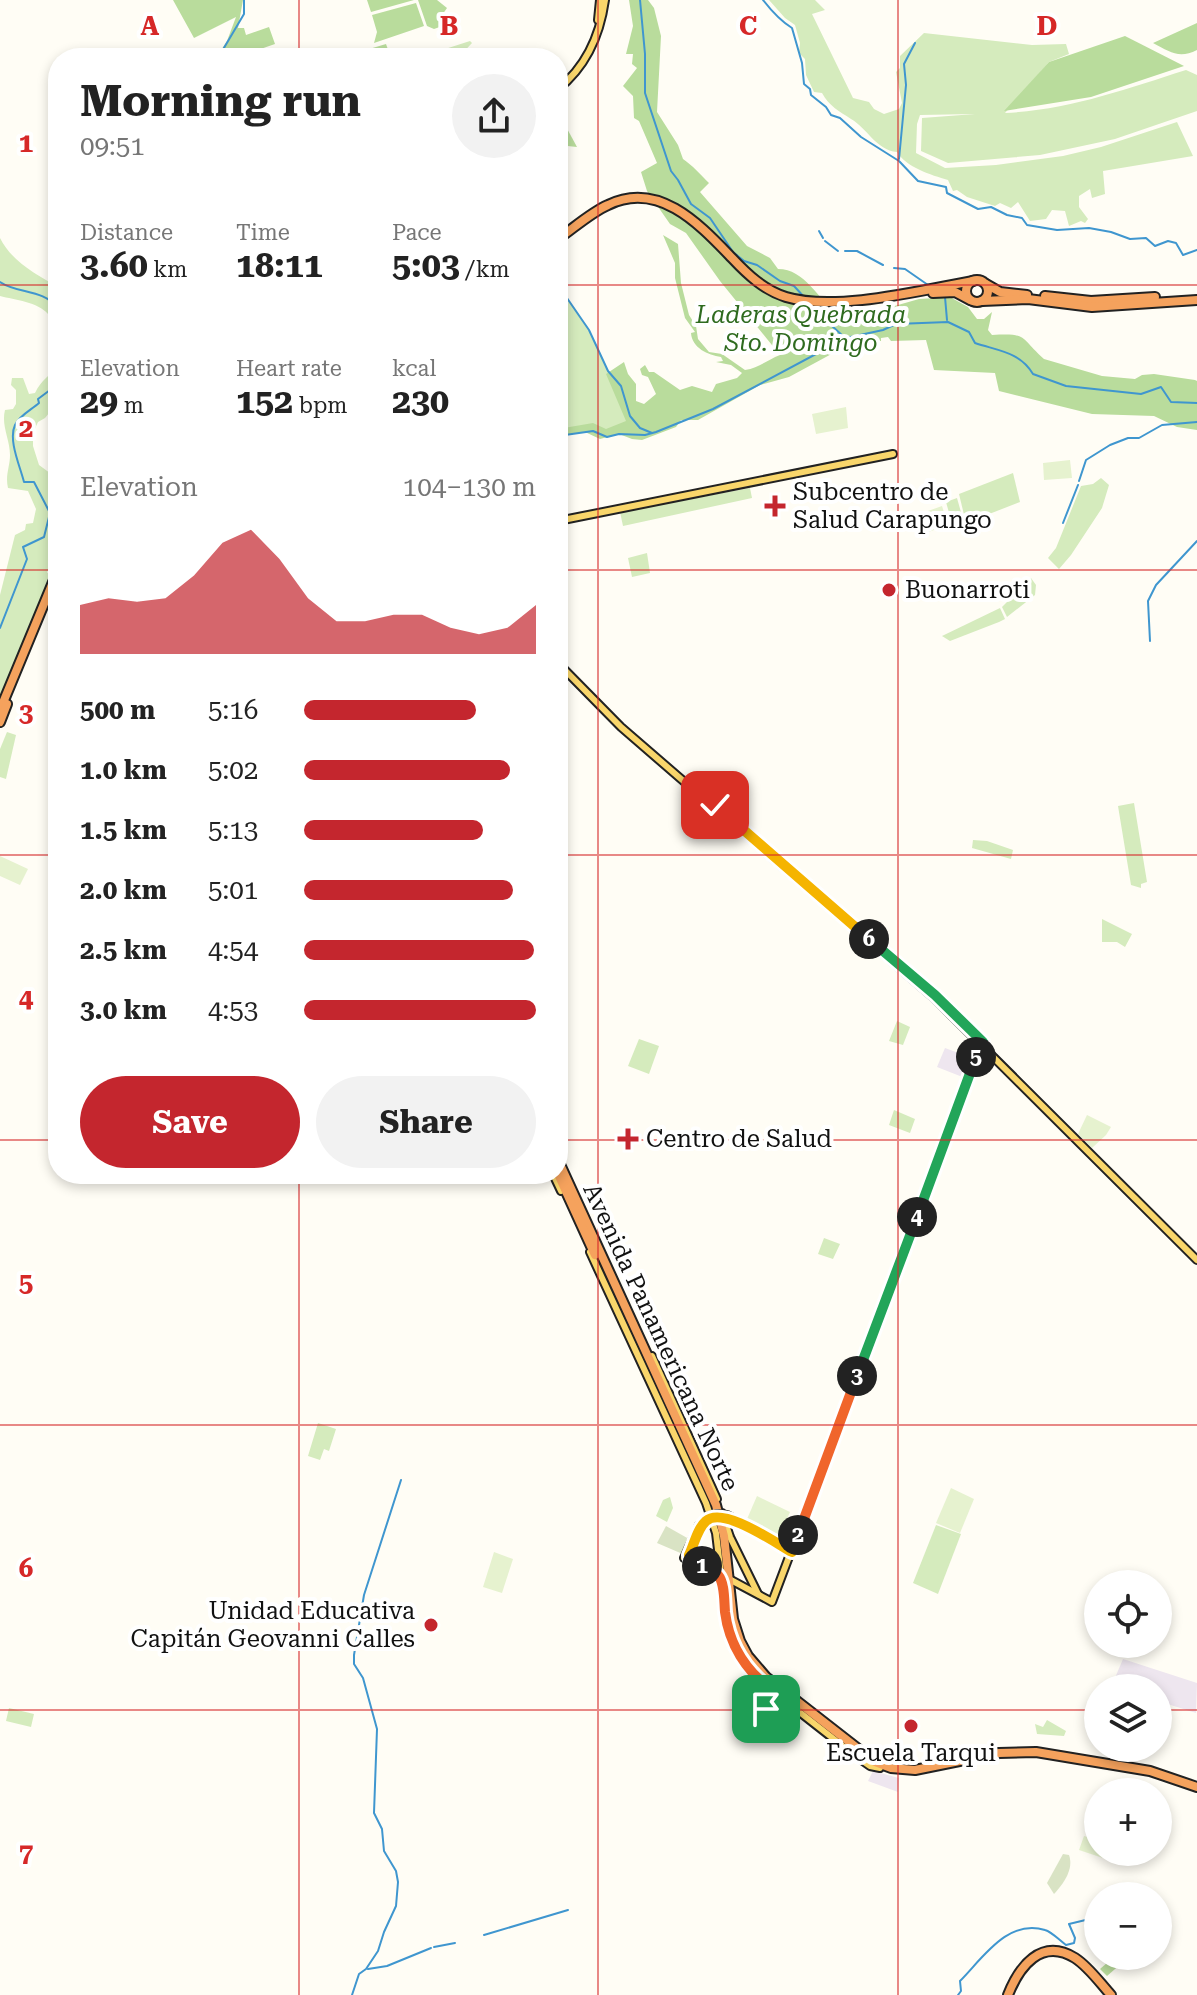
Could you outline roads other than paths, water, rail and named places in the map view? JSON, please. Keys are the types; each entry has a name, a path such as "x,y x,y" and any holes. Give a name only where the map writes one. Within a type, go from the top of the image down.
{"highway":[{"path":"568,235 614,202 633,197 656,200 693,220 745,272 764,286 811,304 951,292 975,303 1028,299 1092,307 1197,297"},
{"path":"811,304 979,280 1005,293 1091,301 1197,297"},
{"path":"970,300 966,291 973,281"},
{"path":"982,301 988,294 986,284"},
{"path":"0,710 48,594"},
{"path":"0,722 48,607"},
{"name":"Avenida Panamericana Norte","path":"568,1181 608,1264 680,1441 707,1496 717,1524 729,1618 744,1656 774,1688 880,1768 897,1773 918,1774 1001,1757 1028,1756 1147,1775 1197,1789"},
{"name":"Avenida Panamericana Norte","path":"561,1184 611,1291 691,1446 721,1522 725,1579 735,1627 743,1648 757,1668 846,1741 885,1767 915,1770 999,1753 1036,1752 1150,1771 1197,1789"},
{"path":"1010,1995 1019,1970 1031,1958 1054,1951 1080,1962 1108,1995"},
{"path":"1010,1995 1028,1966 1050,1955 1074,1962 1108,1995"},
{"path":"1068,1955 1076,1955 1084,1960"}],"main road":[{"path":"568,79 591,49 600,28 602,0"},
{"path":"568,518 893,454"},
{"path":"568,671 621,727 924,989 982,1043 1197,1258"},
{"path":"792,1551 727,1516 717,1516 707,1519 701,1526 687,1559 717,1571 725,1579 772,1602 792,1551 982,1043"},
{"name":"Avenida Panamericana Norte","path":"568,1176 691,1446 710,1481 730,1537 758,1594"},
{"name":"Avenida Panamericana Norte","path":"611,1291 680,1441 712,1521 717,1571"},
{"name":"Avenida Panamericana Norte","path":"725,1579 731,1637 748,1667 770,1689 853,1754 870,1766 880,1768"},
{"path":"770,1689 757,1737 755,1729 770,1689"}],"waterway":[{"path":"224,48 244,14 244,0"},
{"path":"640,0 645,93 671,171 691,204 710,218 733,252 744,261 794,286 805,298"},
{"path":"763,0 792,28 802,63 804,84 811,95 831,115 840,118 861,137 899,161 918,181 946,187 947,193 978,209 991,207 1022,218 1027,225 1057,230 1089,228 1130,239 1146,238 1155,246 1168,241 1176,243 1183,255 1197,250"},
{"path":"899,159 906,85 904,64 915,43"},
{"path":"819,231 823,238"},
{"path":"825,241 838,251"},
{"path":"845,251 857,251 883,265"},
{"path":"894,268 905,269 928,285"},
{"path":"0,282 48,300"},
{"path":"945,297 947,320"},
{"path":"568,300 589,330 608,371 621,386 630,416 640,428 652,433"},
{"path":"817,312 845,338"},
{"path":"568,435 593,431 607,437 656,432 713,409 846,338 896,324 948,322 969,332 975,343 1008,353 1022,361 1033,374 1066,386 1141,394 1161,387 1171,402 1197,403"},
{"path":"48,392 20,418 13,431 24,482 34,482 48,509"},
{"path":"1079,481 1086,460 1110,445 1128,438 1139,438 1162,425 1197,422"},
{"path":"1063,523 1078,485"},
{"path":"0,628 27,559 23,547 44,537 48,521"},
{"path":"1150,641 1148,601 1156,585 1197,541"},
{"path":"352,1995 359,1974 378,1951 396,1906 396,1871 384,1851 382,1829 374,1813 377,1729 363,1678 354,1664 354,1655 364,1595 401,1480"},
{"path":"484,1935 568,1910"},
{"path":"958,1995 961,1991 960,1981 1008,1935 1032,1928 1045,1930 1066,1945 1074,1943 1075,1938 1069,1924 1084,1920"},
{"path":"434,1947 455,1943"},
{"path":"368,1969 387,1966 431,1948"}],"place":[{"name":"Subcentro de Salud Carapungo","path":"775,506"},
{"name":"Buonarroti","path":"889,590"},
{"name":"Centro de Salud","path":"628,1139"},
{"name":"Unidad Educativa Capitán Geovanni Calles","path":"431,1625"},
{"name":"Escuela Tarqui","path":"911,1726"}],"park label":[{"name":"Laderas Quebrada Sto. Domingo","path":"801,329"}]}
